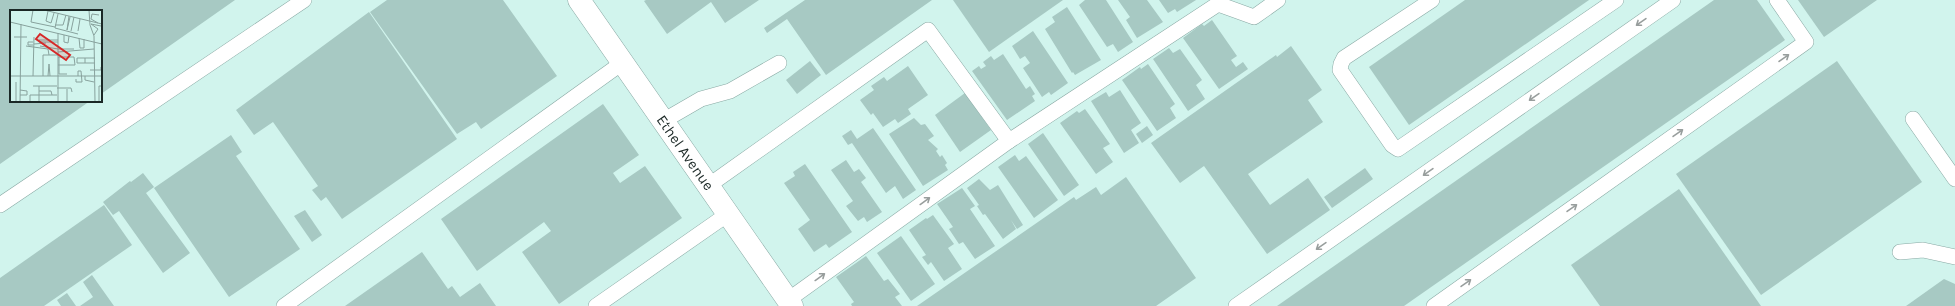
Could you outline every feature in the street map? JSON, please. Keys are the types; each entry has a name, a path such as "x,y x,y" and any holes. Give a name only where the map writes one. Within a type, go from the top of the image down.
{"street":[{"name":"Ethel Avenue","path":"579,0 790,303"}],"lane":[{"path":"0,205 304,0"},
{"path":"790,303 1009,141 1218,4 1254,17 1278,0"},
{"path":"1432,0 1344,58 1340,64 1340,70 1392,145 1398,149 1616,0"},
{"path":"1236,306 1673,0"},
{"path":"1434,306 1806,42 1777,0"},
{"path":"708,186 928,30 1009,141"},
{"path":"284,306 622,63"},
{"path":"663,120 700,99 730,91 779,63"},
{"path":"1913,119 1955,179"},
{"path":"596,306 728,214"},
{"path":"1900,252 1923,250 1955,257"}],"building":[{"path":"0,0 235,0 102,93 102,10 10,10 10,102 89,102 0,164"},
{"path":"387,0 503,0 557,76 481,129 476,122 457,134 370,12"},
{"path":"759,0 725,23 711,2 667,34 644,1"},
{"path":"805,0 932,0 826,75 787,19 767,33 764,28"},
{"path":"953,0 1063,0 989,52"},
{"path":"1085,0 1106,0 1133,42 1118,52 1113,44 1107,47 1079,5"},
{"path":"1118,0 1147,0 1163,22 1137,38 1126,20 1130,17"},
{"path":"1159,0 1196,0 1177,12 1175,9 1168,13"},
{"path":"1465,0 1589,0 1409,125 1369,67"},
{"path":"1714,0 1757,0 1785,40 1404,306 1277,306"},
{"path":"1798,0 1877,0 1824,37"},
{"path":"1067,7 1101,60 1075,75 1073,72 1072,73 1045,29 1055,22 1052,17"},
{"path":"369,12 457,139 342,219 326,197 321,201 312,190 318,186 273,122 254,135 236,110"},
{"path":"1212,20 1237,56 1231,60 1236,67 1243,62 1248,69 1219,89 1183,38 1202,24 1204,26"},
{"path":"1033,31 1068,83 1051,95 1049,92 1042,97 1023,68 1030,63 1025,56 1020,59 1012,46"},
{"path":"1291,46 1322,90 1308,100 1323,122 1248,174 1270,205 1308,178 1330,210 1267,254 1204,166 1180,183 1151,143"},
{"path":"1169,48 1173,53 1180,49 1202,80 1196,85 1205,99 1188,111 1153,59"},
{"path":"1003,54 1026,89 1030,86 1035,94 1032,96 1035,101 1007,120 972,71 979,66 981,69 986,66 983,62 991,56 994,60"},
{"path":"810,61 821,75 797,94 786,80"},
{"path":"1837,61 1922,182 1761,295 1676,174"},
{"path":"1148,64 1175,104 1170,108 1176,118 1157,131 1122,80 1140,67 1141,69"},
{"path":"908,66 928,95 908,109 911,114 898,123 895,119 883,127 873,113 871,115 860,100 874,90 871,86 884,77 887,81"},
{"path":"1120,90 1141,123 1131,130 1139,143 1124,153 1091,101 1106,92 1109,97"},
{"path":"965,93 991,130 960,152 935,115"},
{"path":"603,104 639,155 613,173 620,183 645,166 682,218 559,304 522,252 551,231 544,222 477,271 441,219"},
{"path":"1085,109 1110,144 1103,148 1113,162 1096,174 1060,123 1077,111 1079,113"},
{"path":"914,118 921,125 925,124 934,136 928,140 938,149 936,151 940,157 942,155 947,163 945,165 948,170 923,186 889,134"},
{"path":"1147,126 1153,135 1142,143 1136,134"},
{"path":"873,128 916,190 903,199 895,186 886,193 852,143 848,145 842,136 851,130 857,139"},
{"path":"1043,133 1079,185 1064,196 1028,144"},
{"path":"231,135 242,152 236,156 300,249 229,297 154,188"},
{"path":"1015,155 1019,161 1026,156 1058,200 1034,218 998,167"},
{"path":"846,160 854,172 859,169 866,178 861,182 882,212 867,222 864,217 858,221 846,206 853,201 831,170"},
{"path":"805,164 852,232 829,248 826,244 814,252 798,229 810,220 784,183 795,176 793,172"},
{"path":"1365,168 1373,179 1332,208 1324,197"},
{"path":"143,173 154,187 146,193 190,253 163,273 119,211 113,215 103,202"},
{"path":"1126,177 1196,278 1156,306 917,306 1074,197 1076,200 1096,187 1101,195"},
{"path":"979,179 990,190 998,185 1023,225 1017,229 1011,220 1016,229 1003,239 985,214 983,215 977,206 979,205 967,188"},
{"path":"962,188 975,206 970,209 995,246 975,259 963,242 959,244 949,229 953,227 937,204"},
{"path":"1679,189 1761,306 1600,306 1571,265"},
{"path":"104,205 132,245 44,306 0,306 0,278"},
{"path":"305,210 322,235 312,242 294,216"},
{"path":"933,215 954,244 948,248 962,269 944,281 931,262 928,265 922,257 926,255 909,230"},
{"path":"901,236 935,284 911,301 877,253"},
{"path":"422,252 448,289 452,286 460,297 480,283 496,306 345,306"},
{"path":"866,256 884,281 888,279 900,294 895,297 902,306 852,306 851,304 854,302 836,277"},
{"path":"92,275 114,306 80,306 93,297 83,282"},
{"path":"1944,279 1955,284 1955,306 1906,306"},
{"path":"67,293 76,306 61,306 57,300"}]}
